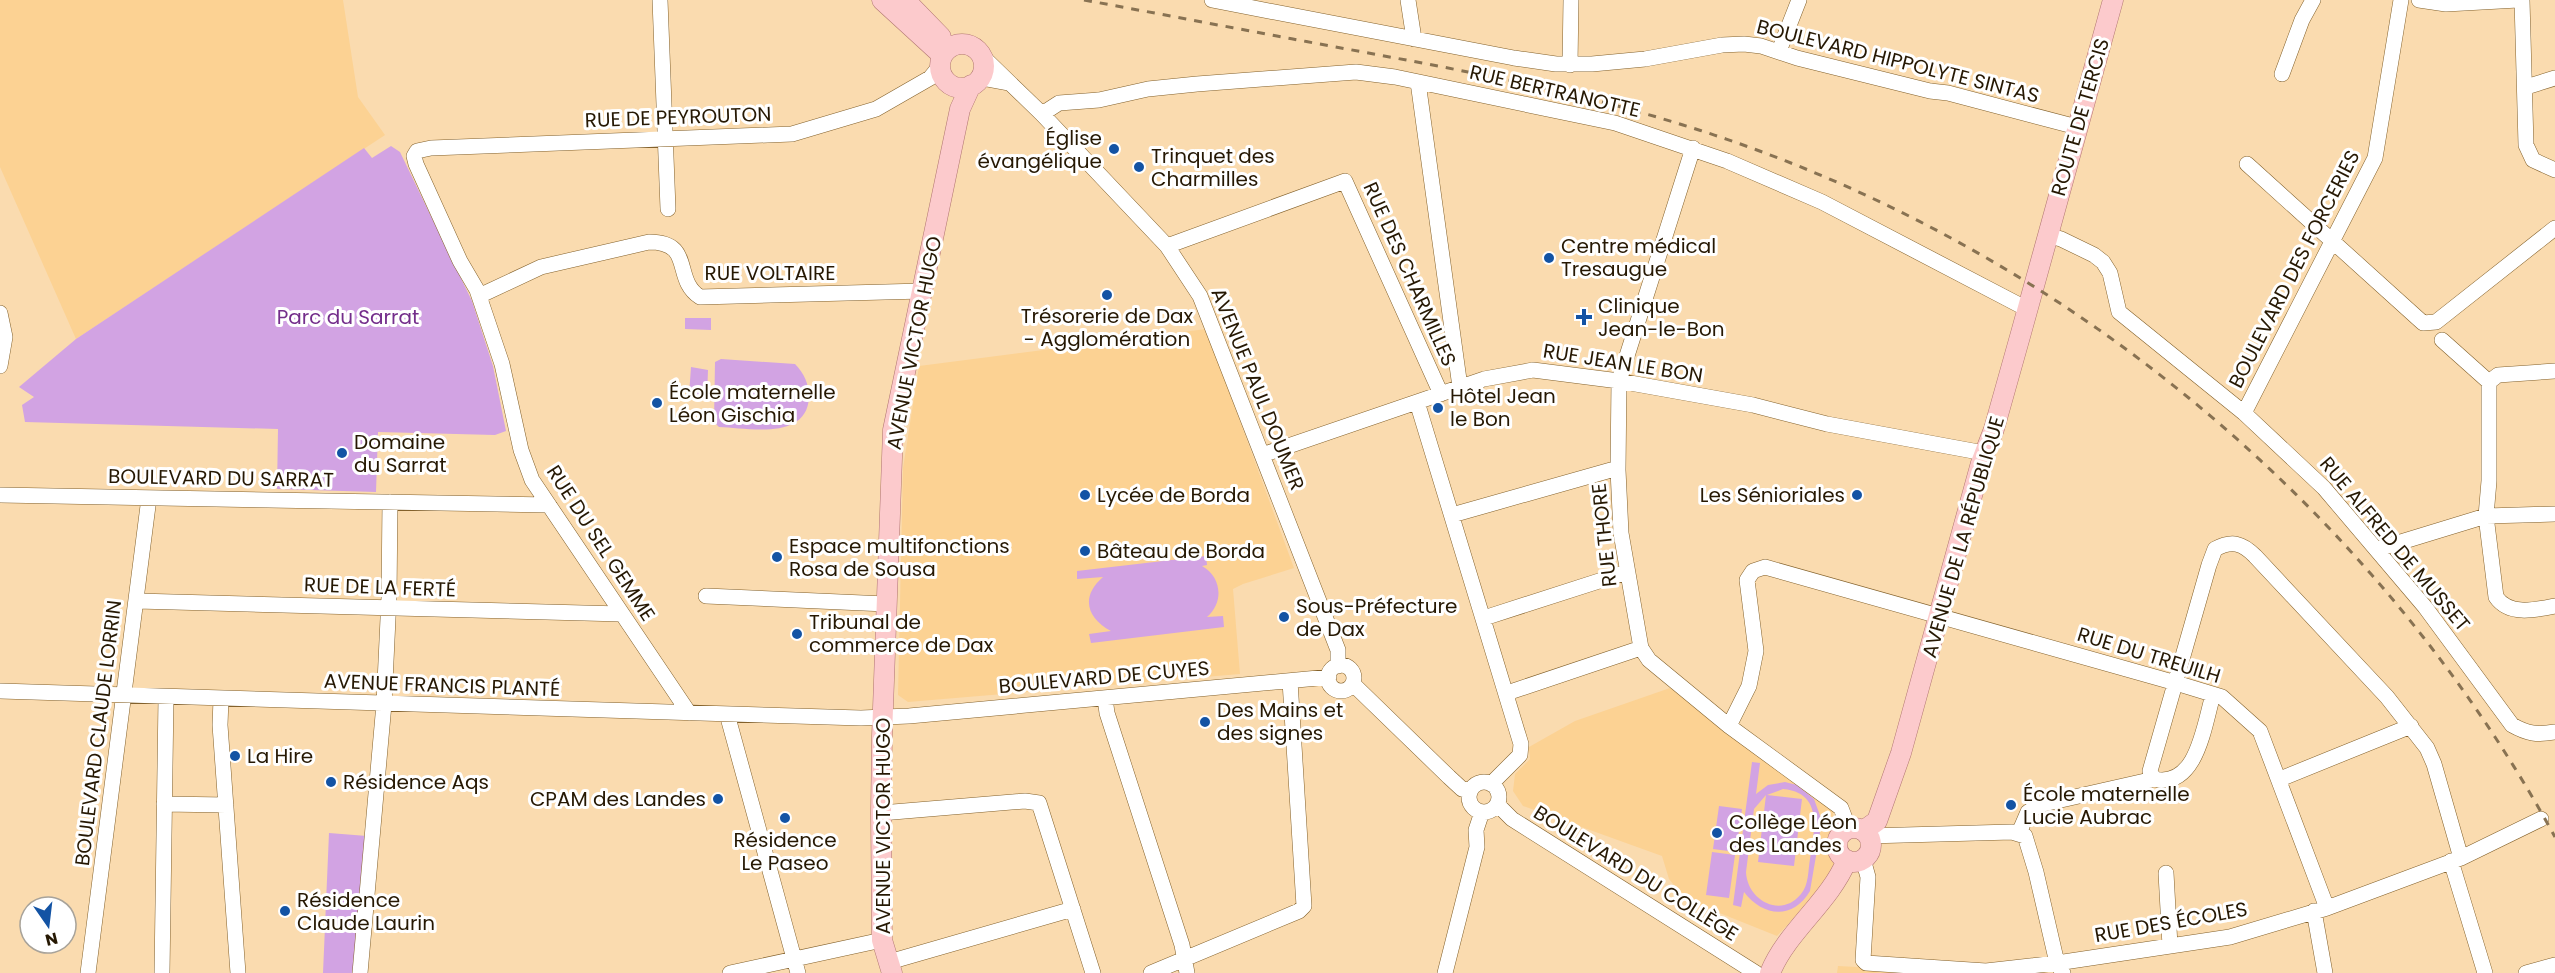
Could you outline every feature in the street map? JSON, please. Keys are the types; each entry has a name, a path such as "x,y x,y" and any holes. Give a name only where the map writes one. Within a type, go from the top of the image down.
{"main road":[{"path":"882,0 951,71 984,69 980,54 968,45 951,71"},
{"path":"905,0 944,39 951,71"},
{"name":"ROUTE DE TERCIS","path":"2047,235 2113,0"},
{"name":"AVENUE VICTOR HUGO","path":"890,968 882,940 881,813 893,430 960,109 951,71"},
{"name":"AVENUE DE LA RÉPUBLIQUE","path":"1860,832 1877,821 1882,810 1919,690 1984,453 1994,429 2047,235"},
{"path":"1770,973 1790,941 1832,887 1855,859 1871,846 1860,832 1840,836 1837,847 1839,852 1855,859"}],"street":[{"path":"660,0 668,209"},
{"name":"BOULEVARD HIPPOLYTE SINTAS","path":"1212,0 1514,58 1570,65 1645,58 1722,45 1761,46 1808,60 1929,91 1948,93 2077,127"},
{"path":"1408,0 1414,39"},
{"path":"1570,65 1571,0"},
{"path":"1779,51 1799,0"},
{"path":"2282,74 2302,20 2313,0"},
{"name":"BOULEVARD DES FORCERIES","path":"2244,413 2375,158 2401,0"},
{"path":"2419,0 2446,4 2520,0 2526,87 2526,145 2529,155 2539,165 2555,170"},
{"name":"AVENUE PAUL DOUMER","path":"980,54 1042,114 1167,246 1200,296 1338,650 1333,671"},
{"path":"951,71 1008,83"},
{"name":"RUE DE PEYROUTON","path":"417,151 432,148 792,134 876,109 951,71"},
{"name":"RUE BERTRANOTTE","path":"1042,114 1059,103 1099,100 1148,89 1368,72 1615,123 1693,148 1822,202 2027,309"},
{"path":"2526,87 2555,78"},
{"path":"1418,82 1460,387"},
{"name":"RUE THORE","path":"1641,648 1621,533 1618,470 1619,381 1693,148"},
{"name":"RUE DU SEL GEMME","path":"417,151 414,156 416,164 479,296 502,364 524,460 532,480 689,713"},
{"path":"2247,164 2423,323 2436,322 2555,228"},
{"name":"RUE DES CHARMILLES","path":"1167,246 1345,181 1441,394"},
{"name":"RUE ALFRED DE MUSSET","path":"2047,235 2094,255 2103,262 2109,273 2119,312 2244,413 2324,488 2425,607 2512,725 2526,733 2539,735 2555,732"},
{"name":"RUE VOLTAIRE","path":"479,296 541,267 649,242 663,242 678,252 690,286 700,297 923,291"},
{"path":"0,313 5,337 0,366"},
{"path":"2442,340 2489,382 2489,481 2486,516 2498,600 2511,610 2555,606"},
{"name":"RUE JEAN LE BON","path":"1262,455 1460,387 1512,372 1533,370 1619,381 1753,405 1827,423 1984,453"},
{"path":"2489,382 2498,375 2555,371"},
{"path":"1333,671 1350,668 1354,676 1353,684 1462,789 1470,790 1477,784 1491,784 1520,755 1521,744 1507,693 1417,402"},
{"path":"1452,515 1611,470 1618,470"},
{"name":"BOULEVARD DU SARRAT","path":"0,495 549,505"},
{"name":"BOULEVARD CLAUDE LORRIN","path":"88,973 149,498"},
{"path":"360,973 384,704 390,502"},
{"path":"2378,549 2486,516 2555,514"},
{"path":"2154,779 2151,771 2208,565 2215,549 2234,543 2244,546 2387,697 2427,747 2434,765 2485,973"},
{"name":"RUE DU TREUILH","path":"1729,726 1749,686 1756,651 1748,580 1753,571 1765,567 2222,697 2260,731 2280,779 2320,910 2325,973"},
{"path":"1484,618 1628,572"},
{"path":"706,597 886,604"},
{"name":"RUE DE LA FERTÉ","path":"137,601 622,614"},
{"path":"1507,693 1641,648 1649,660 1729,726 1841,808 1860,832 2019,833 2025,836 2036,872 2060,968"},
{"name":"BOULEVARD DE CUYES","path":"883,718 1290,681 1333,671"},
{"path":"1151,973 1186,966 1299,911 1304,906 1290,681"},
{"name":"AVENUE FRANCIS PLANTÉ","path":"0,691 166,698 883,718"},
{"path":"2019,833 2028,812 2039,805 2154,779 2174,780 2189,767 2213,694"},
{"path":"162,973 166,698"},
{"path":"1105,698 1107,713 1186,966"},
{"path":"221,699 238,973"},
{"path":"727,714 797,966"},
{"path":"2280,779 2410,726"},
{"path":"1470,790 1470,804 1482,812 1491,810 1497,804 1497,791 1491,784"},
{"path":"881,813 1025,801 1039,803 1094,973"},
{"path":"164,804 226,805"},
{"name":"BOULEVARD DU COLLÈGE","path":"1497,804 1512,819 1756,973"},
{"path":"1445,973 1478,847 1476,830 1482,812"},
{"name":"RUE DES ÉCOLES","path":"1855,859 1868,877 1863,960 1866,963 1986,971 2060,968 2170,946 2230,937 2320,910 2456,860 2541,819"},
{"path":"2166,873 2170,946"},
{"path":"890,968 1073,909"},
{"path":"730,973 797,966 882,940"},
{"path":"2526,973 2555,964"}],"shaded area":[{"path":"0,0 343,0 358,97 385,135 76,339 0,167"},
{"name":"Lycée de Borda","path":"1206,329 1294,568 1233,589 1240,674 908,702 898,695 903,468 919,366"},
{"name":"Collège Léon des Landes","path":"1670,688 1833,811 1836,872 1777,936 1702,906 1678,890 1669,879 1662,856 1523,806 1513,791 1515,774 1530,759 1529,747 1575,721"},
{"path":"1838,966 1857,967 1909,973 1837,973"}],"green space":[{"name":"Parc du Sarrat","path":"391,146 400,152 472,301 493,366 506,431 495,435 378,432 376,492 277,489 278,429 25,422 22,405 34,397 19,387 76,339 364,148 372,158"},
{"path":"685,318 711,318 711,330 685,329"},
{"path":"721,359 795,364 807,383 809,397 806,411 798,420 774,429 719,427 714,422 715,362"},
{"path":"691,367 708,370 705,399 690,398"},
{"path":"1206,556 1207,565 1202,566 1214,577 1218,590 1216,605 1207,617 1223,616 1224,627 1091,643 1089,634 1111,631 1096,620 1089,607 1091,592 1103,577 1077,579 1077,571"},
{"path":"1752,762 1760,763 1756,794 1768,785 1785,782 1797,785 1814,799 1822,821 1810,891 1795,907 1787,911 1769,910 1760,906 1744,892 1741,907 1733,905","holes":["1783,789 1796,792 1811,805 1813,815 1813,836 1806,886 1793,901 1784,905 1766,903 1752,891 1746,872 1754,809 1766,795 1758,862 1794,866 1802,799 1767,795"]},
{"path":"1719,806 1742,809 1736,852 1713,849"},
{"path":"329,833 367,836 354,973 323,973"},
{"path":"1712,852 1735,855 1729,898 1706,895"}],"railway":[{"path":"1084,0 1484,75 1604,102 1683,125 1818,174 1948,237 2072,311 2188,397 2295,493 2393,599 2480,714 2555,837"}],"place":[{"name":"Église évangélique","path":"1114,149"},
{"name":"Trinquet des Charmilles","path":"1139,167"},
{"name":"Centre médical Tresaugue","path":"1549,258"},
{"name":"Trésorerie de Dax - Agglomération","path":"1107,295"},
{"name":"Clinique Jean-le-Bon","path":"1584,317"},
{"name":"École maternelle Léon Gischia","path":"657,403"},
{"name":"Hôtel Jean le Bon","path":"1438,408"},
{"name":"Domaine du Sarrat","path":"342,453"},
{"name":"Lycée de Borda","path":"1085,495"},
{"name":"Les Sénioriales","path":"1857,495"},
{"name":"Bâteau de Borda","path":"1085,551"},
{"name":"Espace multifonctions Rosa de Sousa","path":"777,557"},
{"name":"Sous-Préfecture de Dax","path":"1284,617"},
{"name":"Tribunal de commerce de Dax","path":"797,634"},
{"name":"Des Mains et des signes","path":"1205,722"},
{"name":"La Hire","path":"235,756"},
{"name":"Résidence Aqs","path":"331,782"},
{"name":"CPAM des Landes","path":"718,799"},
{"name":"École maternelle Lucie Aubrac","path":"2011,805"},
{"name":"Résidence Le Paseo","path":"785,818"},
{"name":"Collège Léon des Landes","path":"1717,833"},
{"name":"Résidence Claude Laurin","path":"285,911"}]}
